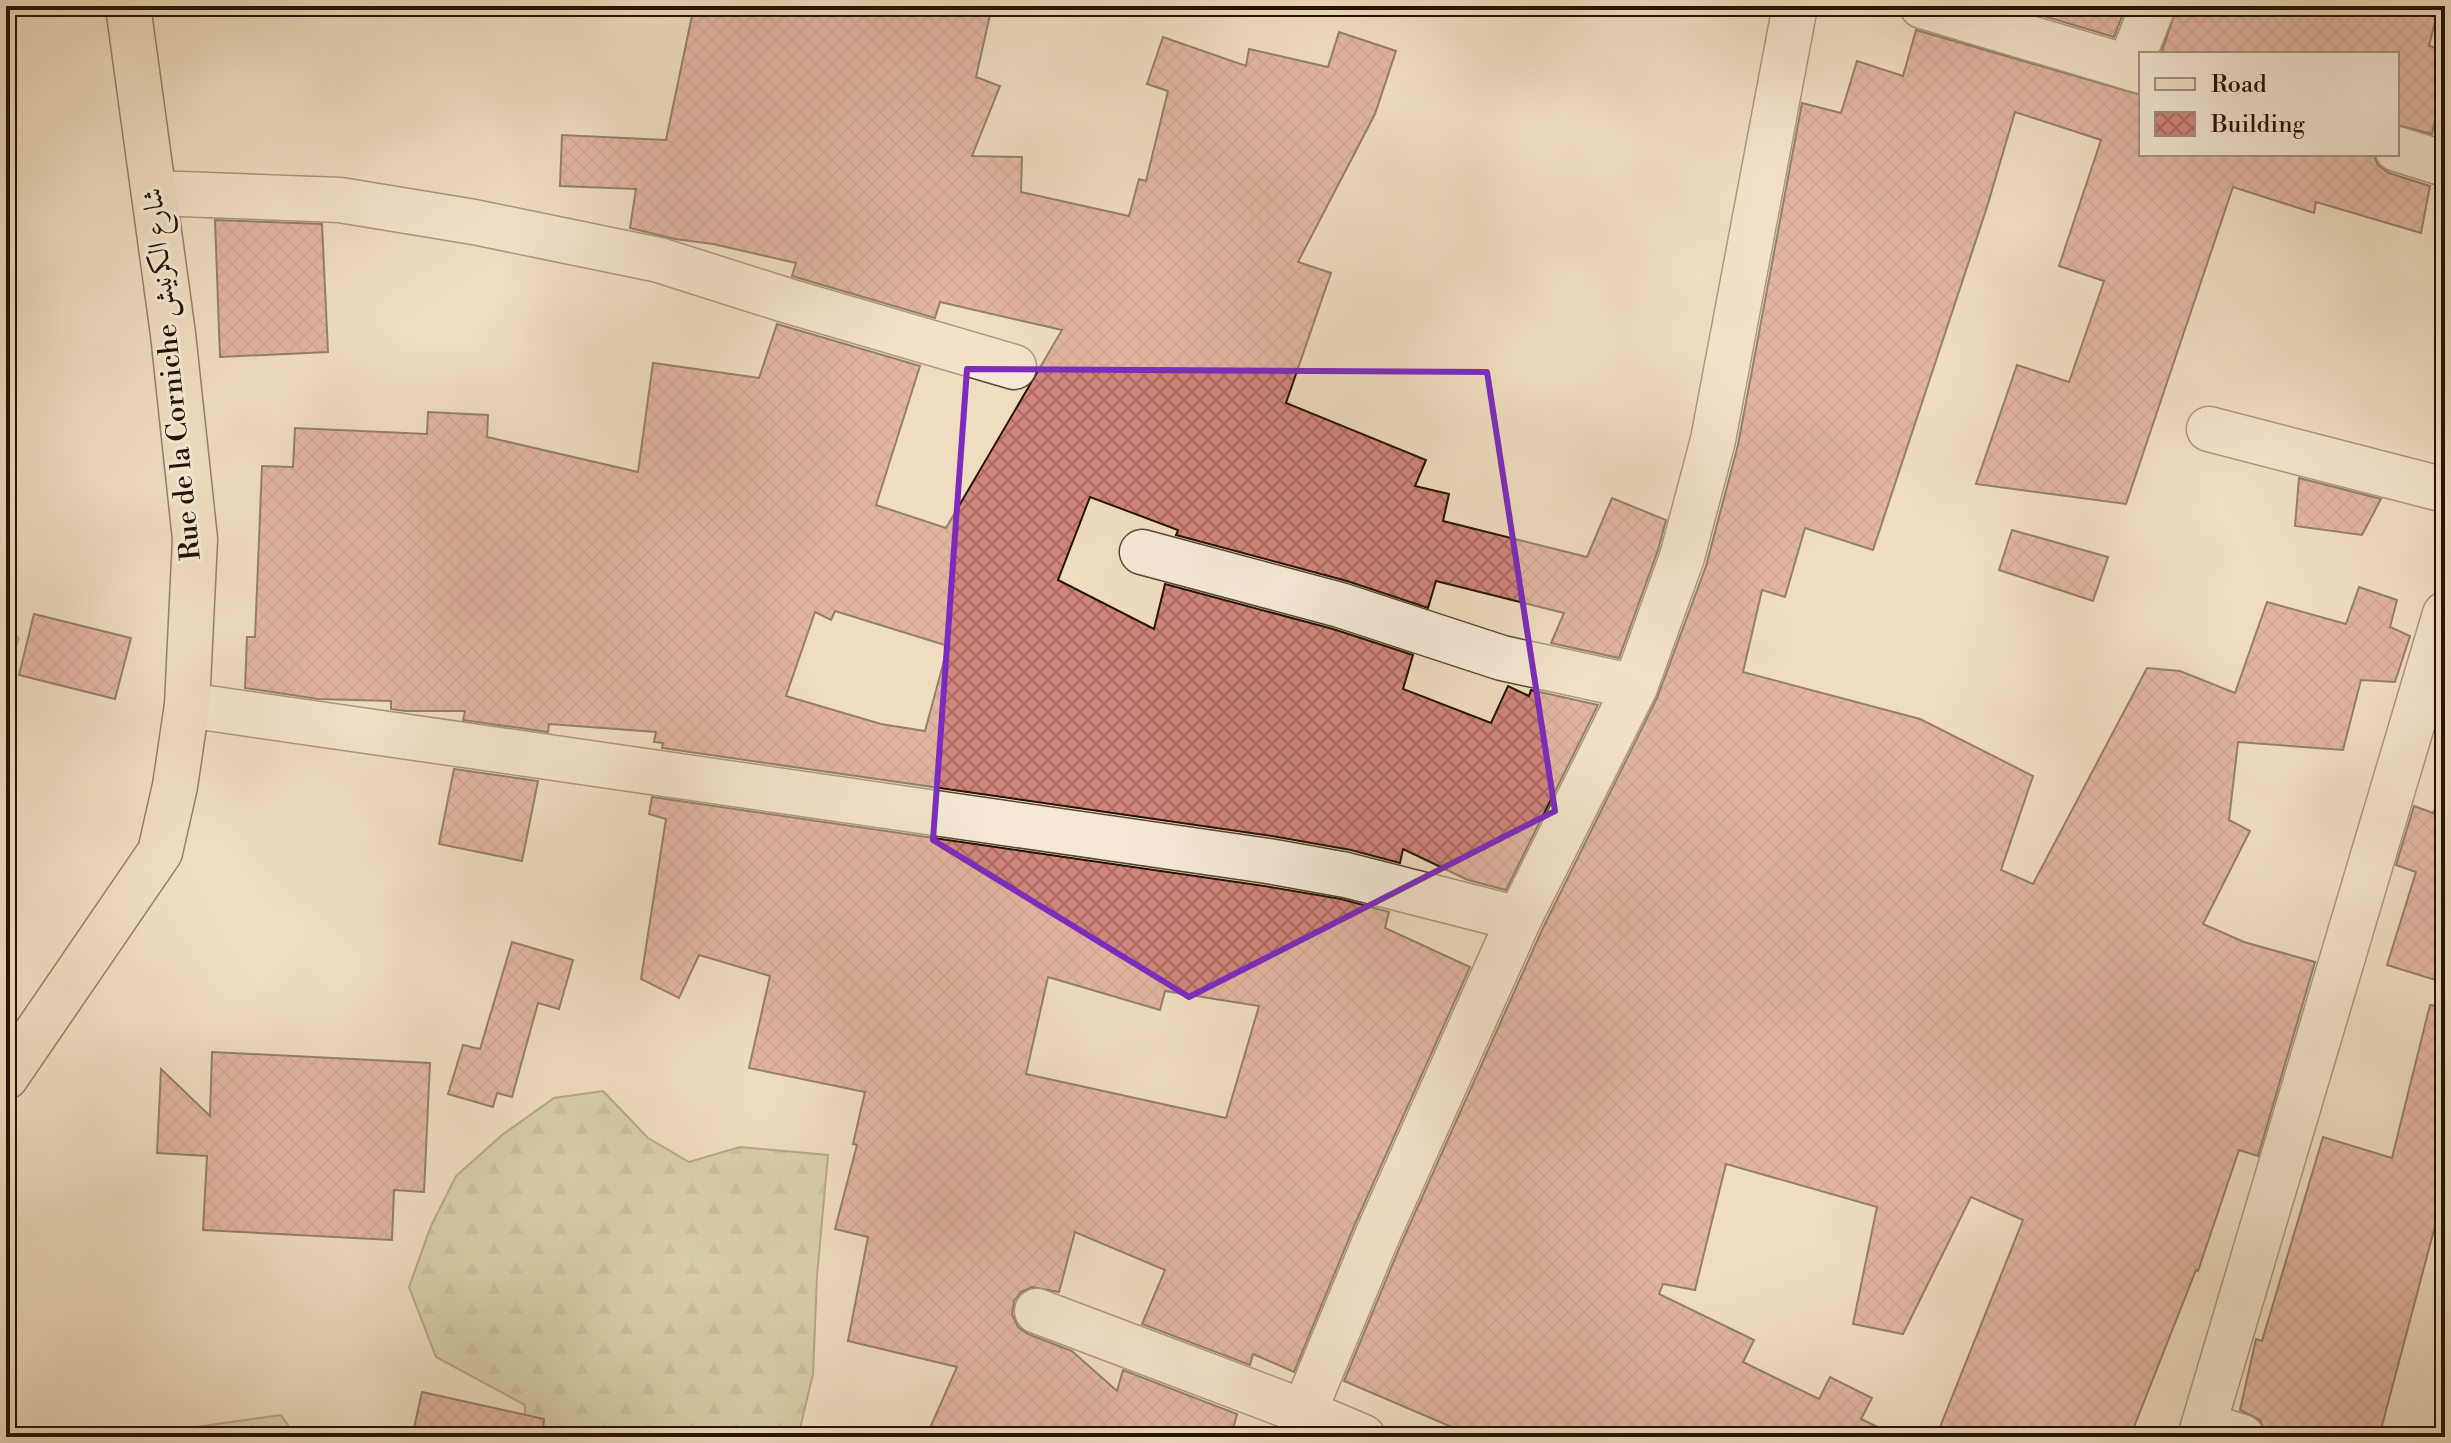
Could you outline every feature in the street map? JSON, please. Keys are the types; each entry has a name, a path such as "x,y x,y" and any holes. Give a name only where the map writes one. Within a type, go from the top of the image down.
{"main road":[{"name":"Rue de la Corniche شارع الكرنيش","path":"6,1077 160,852 175,786 187,705 195,539 173,334 128,6"}],"street":[{"path":"1304,1412 1378,1234 1519,919 1635,687 1682,557 1713,440 1795,6"},
{"path":"1922,6 2135,69"},
{"path":"2140,52 2153,6"},
{"path":"2399,150 2445,164"},
{"path":"154,193 340,200 474,222 659,260 1014,367"},
{"path":"2209,429 2445,490"},
{"path":"1142,552 1340,605 1502,658 1635,687"},
{"path":"2215,1433 2445,614"},
{"path":"187,705 1268,861 1346,875 1519,919"},
{"path":"1037,1311 1363,1437"}],"highlighted area":[{"path":"967,369 1487,372 1555,811 1189,997 933,840"}],"green space":[{"path":"603,1091 648,1138 689,1162 740,1147 828,1155 817,1276 813,1374 798,1437 524,1437 525,1405 436,1357 409,1287 431,1226 456,1176 502,1135 554,1098"},
{"path":"281,1415 296,1437 125,1437"}],"water":[{"path":"6,622 19,639 6,669"}],"building":[{"path":"694,6 992,6 976,77 1000,86 972,156 1022,157 1021,192 1129,216 1139,179 1146,181 1168,91 1147,84 1163,37 1246,66 1249,49 1328,67 1339,32 1396,51 1375,114 1298,262 1331,273 1286,403 1426,460 1415,486 1449,494 1443,521 1587,557 1612,498 1666,520 1619,658 1551,643 1564,613 1436,581 1428,608 1347,581 1176,535 1178,530 1090,497 1058,580 1154,629 1165,584 1333,629 1413,655 1403,689 1491,723 1508,686 1529,696 1531,690 1598,705 1506,890 1468,880 1403,849 1400,863 1351,850 1272,836 662,748 663,743 654,742 656,732 549,724 548,732 463,720 465,711 405,711 391,709 391,701 318,699 245,688 247,637 255,637 262,466 293,467 295,428 427,434 428,412 488,415 487,437 638,472 653,363 759,378 777,324 920,366 876,505 946,528 1062,330 940,302 935,318 792,276 796,263 630,228 636,189 560,186 562,135 666,140","holes":["835,611 948,646 925,731 881,724 786,696 815,612 831,620"]},
{"path":"2010,6 2126,6 2114,37"},
{"path":"2177,6 2439,6 2429,46 2445,50 2445,72 2432,134 2399,126 2399,52 2162,52"},
{"path":"1916,30 2139,94 2139,156 2374,156 2378,165 2389,173 2430,186 2421,233 2316,202 2314,213 2233,187 2126,504 1976,484 2017,365 2069,382 2104,281 2059,266 2101,140 2015,112 1987,207 1873,550 1805,528 1785,597 1762,590 1743,672 1920,719 2033,776 2001,870 2033,884 2147,668 2180,671 2235,693 2267,602 2346,624 2359,587 2397,600 2390,627 2410,636 2395,682 2361,680 2343,750 2238,742 2229,820 2250,831 2203,924 2244,942 2315,962 2258,1156 2239,1150 2198,1271 2130,1437 1936,1437 2023,1220 1971,1197 1903,1334 1853,1324 1877,1207 1726,1164 1695,1290 1663,1284 1659,1294 1754,1340 1743,1362 1819,1399 1830,1377 1872,1398 1861,1419 1898,1437 1475,1437 1344,1381 1401,1244 1542,930 1657,698 1706,566 1738,445 1802,103 1841,113 1857,61 1903,76"},
{"path":"215,220 322,224 328,352 220,357"},
{"path":"2299,478 2381,499 2362,535 2295,526"},
{"path":"2012,530 2108,557 2093,601 1999,570"},
{"path":"34,614 131,638 115,699 19,675"},
{"path":"454,769 538,781 522,861 439,844"},
{"path":"652,797 1341,899 1389,912 1385,928 1470,967 1355,1224 1294,1372 1253,1354 1250,1365 1142,1324 1165,1270 1075,1232 1059,1292 1032,1287 1021,1292 1014,1301 1012,1314 1018,1327 1072,1351 1117,1391 1123,1370 1237,1414 1231,1437 926,1437 957,1367 848,1341 868,1237 835,1229 857,1145 853,1144 865,1092 749,1068 770,976 699,955 679,998 641,979 666,819 649,814","holes":["1048,977 1160,1010 1165,991 1259,1006 1226,1118 1026,1074"]},
{"path":"2414,806 2433,813 2435,809 2445,810 2445,983 2387,965 2416,872 2396,865"},
{"path":"512,942 573,960 559,1009 538,1003 512,1097 497,1093 493,1107 448,1094 463,1045 480,1049"},
{"path":"2430,1005 2445,1007 2445,1213 2439,1211 2379,1437 2266,1435 2260,1420 2240,1410 2256,1339 2262,1341 2323,1137 2392,1158"},
{"path":"212,1052 430,1063 424,1192 394,1190 392,1240 203,1230 207,1156 157,1153 161,1069 210,1116"},
{"path":"422,1392 544,1419 542,1437 412,1437"}]}
